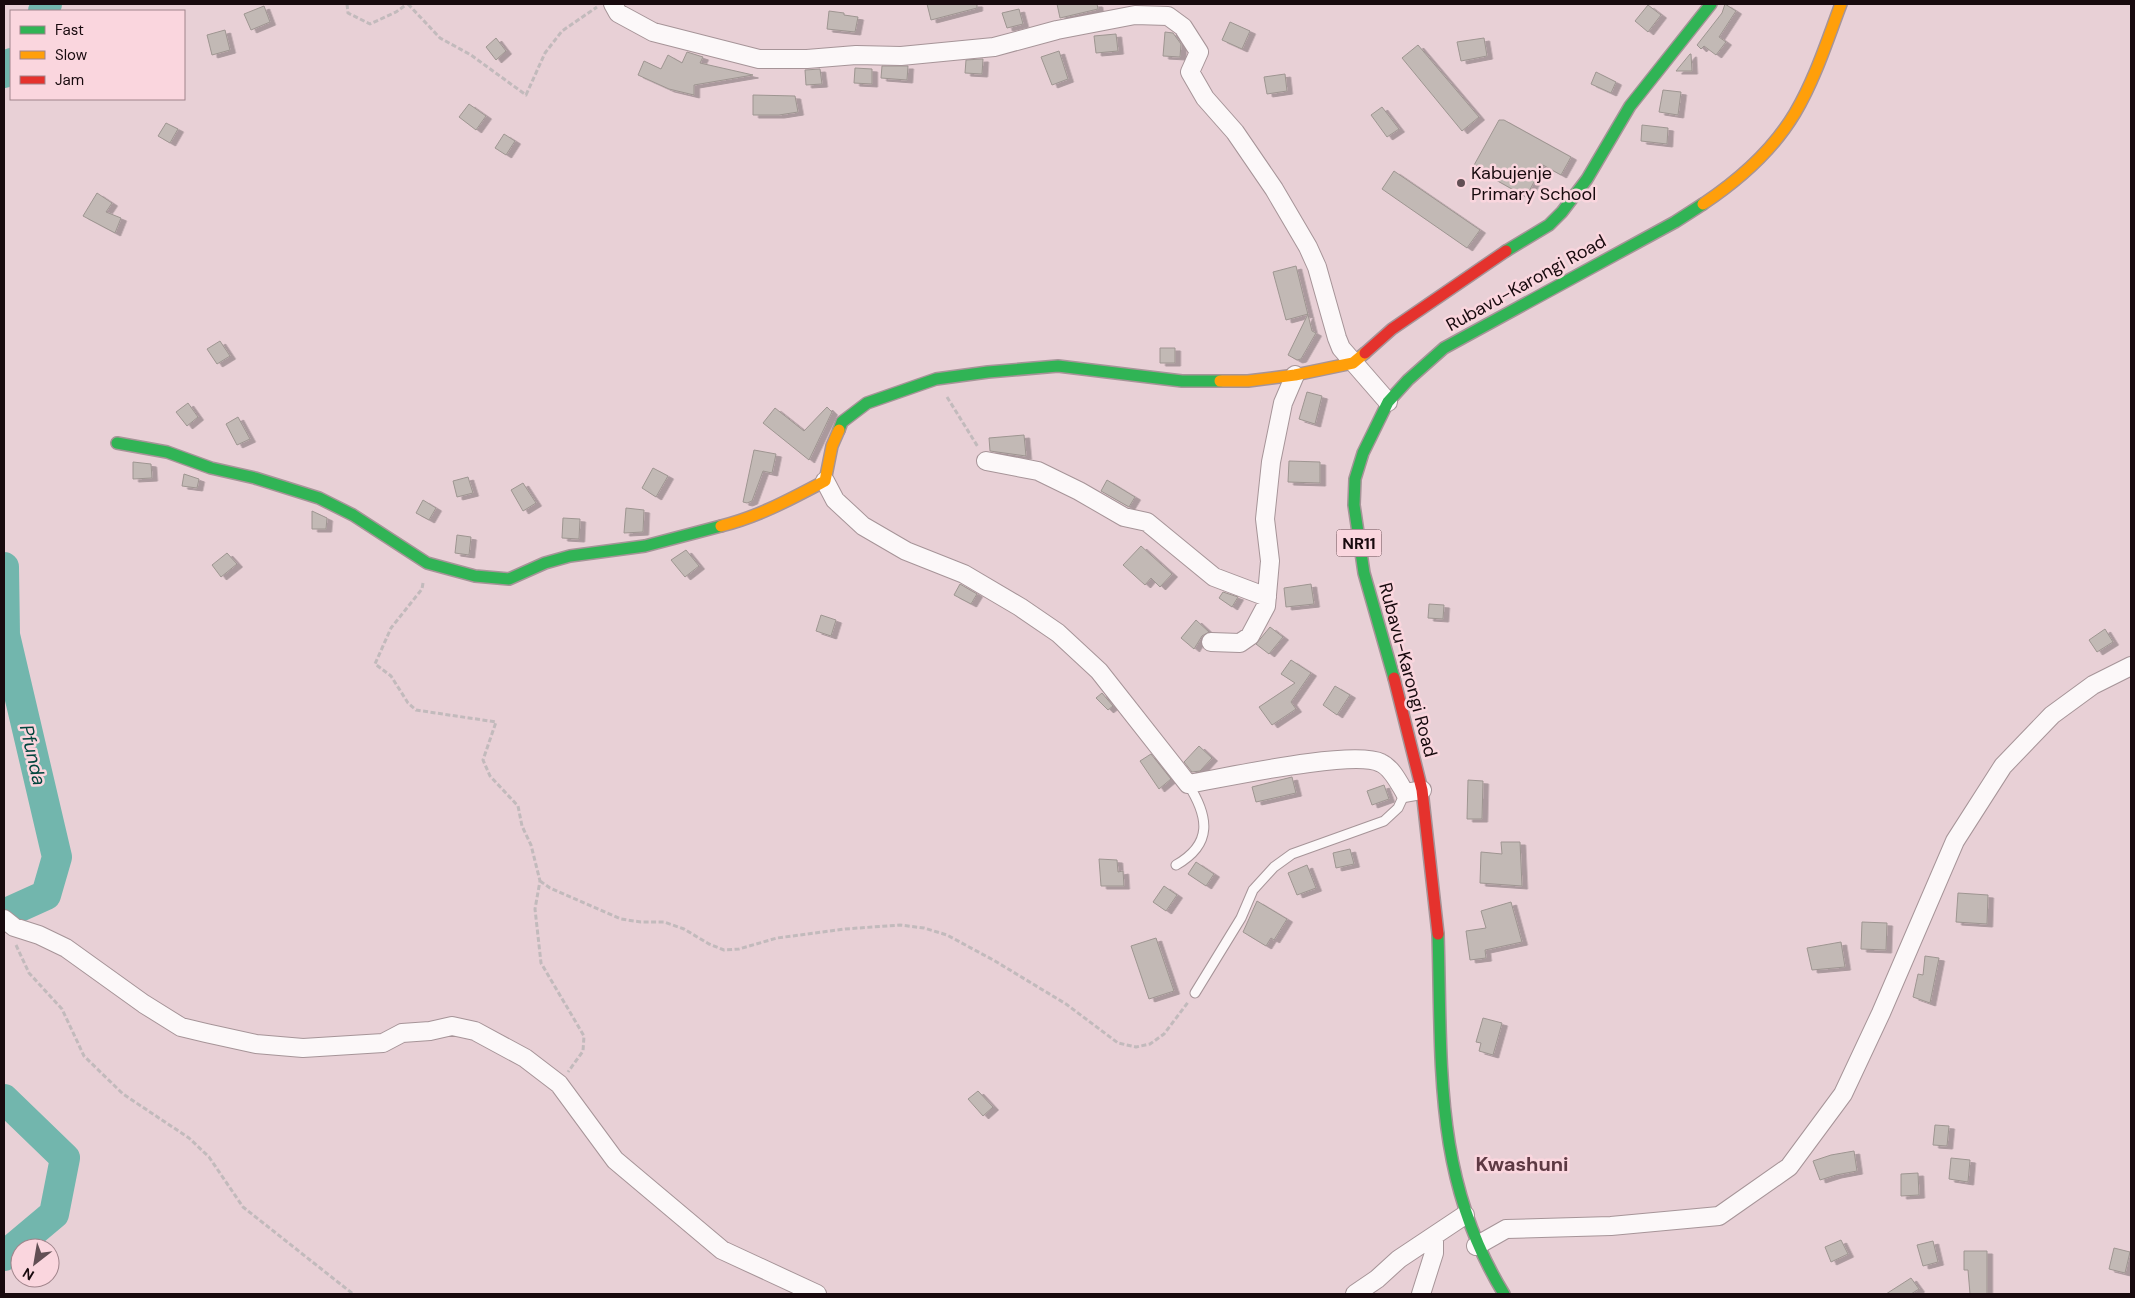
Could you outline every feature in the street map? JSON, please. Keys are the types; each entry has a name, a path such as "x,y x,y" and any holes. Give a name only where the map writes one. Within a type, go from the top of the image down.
{"main road":[{"path":"117,443 167,452 211,468 255,478 319,498 353,515 427,563 474,576 508,579 545,563 570,556 645,546 741,521 784,503 825,481 832,446 842,422 867,403 936,379 1058,366 1182,381 1248,381 1295,375 1353,363 1392,329 1496,256 1548,225 1562,212 1587,179 1630,106 1711,4"},
{"name":"Rubavu-Karongi Road","path":"1504,1294 1476,1246 1465,1215 1448,1146 1444,1114 1437,916 1413,791 1400,698 1364,573 1354,505 1355,479 1373,430 1388,402 1408,380 1444,348 1545,291 1678,221 1717,196 1750,168 1786,127 1809,84 1842,4"}],"street":[{"path":"613,4 618,13 654,32 759,59 856,55 901,56 994,47 1057,30 1135,15 1168,16 1183,28 1199,52 1190,72 1205,98 1235,132 1274,189 1308,247 1317,267 1341,348 1388,402"},
{"path":"1211,642 1240,643 1250,636 1266,606 1270,561 1266,519 1271,462 1283,403 1295,375"},
{"path":"986,461 1038,471 1124,517 1147,522 1214,577 1267,597"},
{"path":"825,481 835,500 864,526 906,551 964,574 1020,607 1058,634 1099,672 1188,784 1295,765 1358,759 1382,763 1413,791"},
{"path":"1476,1246 1506,1229 1611,1226 1719,1216 1789,1167 1843,1094 1881,1013 1955,841 2003,766 2052,716 2093,685 2131,666"},
{"path":"4,920 14,927 38,935 66,948 144,1004 181,1027 256,1044 303,1048 383,1043 402,1033 430,1031 452,1026 475,1031 525,1058 559,1084 614,1160 722,1250 817,1294"},
{"path":"1355,1294 1377,1279 1400,1259 1465,1215"},
{"path":"1421,1294 1434,1253 1434,1236"}],"lane":[{"path":"1176,865 1194,852 1200,844 1204,831 1205,820 1200,804 1188,784"},
{"path":"1195,993 1241,918 1253,890 1274,867 1292,854 1384,821 1413,791"}],"path":[{"path":"348,4 348,13 370,24 396,12 407,4 440,38 471,55 526,95 545,53 562,31 602,4"},
{"path":"936,379 986,461"},
{"path":"427,563 422,590 391,628 375,664 391,676 408,703 416,710 496,722 483,760 490,776 518,806 522,826 531,845 540,881 536,909 541,963 584,1036 583,1051 559,1084"},
{"path":"540,881 550,888 621,919 641,922 664,922 684,929 709,944 724,950 739,949 777,938 845,929 900,925 924,928 947,935 995,960 1066,1004 1118,1043 1136,1047 1150,1044 1164,1034 1195,993"},
{"path":"13,940 29,973 62,1010 84,1056 123,1094 189,1138 209,1157 243,1207 353,1294"}],"building":[{"path":"927,4 977,4 977,8 931,20"},
{"path":"1057,4 1097,4 1098,9 1060,18"},
{"path":"1725,4 1736,11 1719,37 1726,42 1716,55 1704,46 1701,49 1697,45 1722,13"},
{"path":"1648,5 1661,15 1648,32 1635,21"},
{"path":"264,6 270,22 251,30 244,14"},
{"path":"1019,9 1023,24 1007,28 1002,13"},
{"path":"829,11 858,17 855,32 827,29"},
{"path":"1230,22 1250,31 1242,49 1222,40"},
{"path":"225,30 230,50 212,55 207,35"},
{"path":"1165,32 1173,33 1181,44 1180,57 1163,56"},
{"path":"1116,34 1118,51 1096,53 1094,36"},
{"path":"496,38 506,51 496,60 486,47"},
{"path":"1484,38 1487,56 1461,61 1457,42"},
{"path":"1418,45 1479,117 1462,131 1402,58"},
{"path":"1059,51 1068,79 1052,85 1041,57"},
{"path":"687,52 703,57 700,63 753,75 694,85 694,95 669,89 638,75 644,61 661,69 668,55 682,63"},
{"path":"1690,54 1692,71 1676,71"},
{"path":"983,59 982,74 965,73 966,60"},
{"path":"882,66 908,66 907,80 881,78"},
{"path":"855,68 872,69 872,84 854,83"},
{"path":"820,69 822,84 806,85 805,70"},
{"path":"1596,72 1616,82 1611,93 1591,84"},
{"path":"1285,74 1287,91 1267,94 1264,77"},
{"path":"1663,90 1681,92 1678,115 1659,112"},
{"path":"753,95 795,96 798,112 779,115 753,115"},
{"path":"469,104 486,116 476,130 459,117"},
{"path":"1382,107 1399,129 1387,137 1371,115"},
{"path":"1499,120 1504,120 1571,157 1561,175 1543,165 1526,197 1473,167"},
{"path":"166,123 178,129 170,143 158,136"},
{"path":"1642,125 1668,128 1667,144 1641,141"},
{"path":"504,134 515,141 506,155 495,148"},
{"path":"1394,171 1480,230 1467,248 1382,189"},
{"path":"97,193 112,203 106,212 121,218 115,233 83,216"},
{"path":"1296,266 1308,314 1286,320 1273,272"},
{"path":"1308,314 1312,331 1316,333 1301,359 1297,360 1288,355"},
{"path":"220,341 230,356 217,364 207,349"},
{"path":"1160,348 1175,348 1175,363 1160,363"},
{"path":"1307,392 1322,396 1315,424 1299,419"},
{"path":"188,403 198,417 187,426 176,412"},
{"path":"827,407 832,412 809,460 763,423 775,408 804,431"},
{"path":"238,417 250,439 237,445 226,424"},
{"path":"1024,435 1026,456 990,451 989,438"},
{"path":"754,450 776,454 772,473 763,471 752,501 747,503 743,502"},
{"path":"1289,461 1320,462 1320,483 1288,482"},
{"path":"133,462 151,464 152,478 133,479"},
{"path":"653,468 668,476 656,497 642,488"},
{"path":"184,474 199,479 197,488 182,486"},
{"path":"468,477 473,493 457,497 453,481"},
{"path":"1107,480 1135,497 1129,507 1101,491"},
{"path":"523,483 536,503 523,511 511,490"},
{"path":"423,500 436,508 429,520 416,513"},
{"path":"626,508 644,510 643,532 624,533"},
{"path":"312,511 327,518 326,529 312,529"},
{"path":"563,518 580,519 579,539 562,538"},
{"path":"457,535 471,537 469,555 455,553"},
{"path":"1141,546 1172,574 1160,587 1151,578 1145,585 1123,565"},
{"path":"686,550 699,566 685,577 671,560"},
{"path":"227,553 237,564 221,577 212,565"},
{"path":"960,584 977,594 971,604 954,595"},
{"path":"1311,584 1314,604 1286,607 1284,588"},
{"path":"1223,592 1238,597 1232,607 1219,598"},
{"path":"1429,604 1444,605 1443,619 1428,618"},
{"path":"821,615 836,620 831,636 816,631"},
{"path":"1196,620 1209,632 1202,636 1194,649 1181,638"},
{"path":"1270,627 1283,637 1269,654 1256,644"},
{"path":"2105,629 2113,642 2097,652 2089,640"},
{"path":"1291,660 1311,673 1291,702 1296,709 1272,725 1259,707 1295,683 1281,674"},
{"path":"1335,686 1350,695 1337,715 1323,705"},
{"path":"1102,693 1113,706 1108,710 1096,698"},
{"path":"1199,746 1212,758 1200,771 1192,772 1184,762"},
{"path":"1151,754 1171,779 1159,789 1140,761"},
{"path":"1292,777 1296,793 1256,802 1252,787"},
{"path":"1468,780 1483,781 1482,819 1467,819"},
{"path":"1384,785 1389,799 1372,805 1367,791"},
{"path":"1501,842 1520,842 1522,886 1480,883 1481,852 1502,854"},
{"path":"1350,849 1354,864 1336,868 1333,853"},
{"path":"1099,859 1117,860 1118,872 1123,871 1124,886 1101,886"},
{"path":"1196,862 1214,874 1206,886 1188,874"},
{"path":"1307,865 1316,888 1297,895 1288,873"},
{"path":"1164,886 1177,895 1166,911 1153,902"},
{"path":"1958,893 1988,895 1987,924 1956,922"},
{"path":"1257,901 1287,919 1274,940 1271,938 1266,946 1243,932"},
{"path":"1511,902 1522,942 1485,950 1486,958 1470,960 1466,931 1486,928 1481,911"},
{"path":"1862,922 1887,923 1886,950 1861,949"},
{"path":"1156,938 1174,991 1149,999 1131,946"},
{"path":"1841,942 1845,967 1812,970 1807,948"},
{"path":"1925,956 1939,958 1930,1003 1913,997 1918,974 1923,975"},
{"path":"1483,1018 1502,1023 1493,1055 1479,1051 1481,1043 1476,1042"},
{"path":"978,1091 993,1107 983,1116 968,1099"},
{"path":"1935,1125 1949,1126 1947,1146 1933,1145"},
{"path":"1854,1151 1857,1171 1820,1180 1813,1161 1831,1155"},
{"path":"1951,1158 1970,1160 1968,1182 1949,1179"},
{"path":"1918,1173 1919,1195 1901,1196 1901,1174"},
{"path":"1841,1240 1848,1254 1831,1262 1825,1247"},
{"path":"1933,1241 1938,1262 1923,1266 1917,1245"},
{"path":"2114,1248 2130,1252 2125,1273 2109,1269"},
{"path":"1964,1251 1987,1251 1987,1294 1970,1294 1968,1270 1964,1270"},
{"path":"1911,1278 1919,1289 1911,1294 1886,1294"}],"waterway":[{"name":"Pfunda","path":"44,10 47,4"},
{"name":"Pfunda","path":"4,73 10,64"},
{"name":"Pfunda","path":"4,567 5,635 57,857 46,895 4,914"},
{"name":"Pfunda","path":"4,1099 65,1158 54,1214 4,1256"}],"traffic: fast":[{"path":"1506,251 1549,225 1562,212 1587,179 1630,106 1711,4"},
{"path":"1394,678 1364,573 1354,505 1355,479 1363,453 1388,402 1408,380 1444,348 1675,222 1703,204"},
{"path":"839,430 842,422 867,403 936,379 988,372 1058,366 1182,381 1220,381"},
{"path":"117,443 167,452 211,468 255,478 319,498 353,515 427,563 475,576 509,579 545,563 570,556 645,546 721,526"},
{"path":"1438,934 1442,1075 1446,1120 1453,1164 1464,1207 1481,1251 1504,1294"}],"traffic: slow":[{"path":"1703,204 1729,185 1766,152 1786,127 1809,87 1841,4"},
{"path":"1220,381 1248,381 1295,375 1353,363 1365,353"},
{"path":"721,526 761,513 825,481 832,446 839,430"}],"traffic: jam":[{"path":"1365,353 1392,329 1506,251"},
{"path":"1394,678 1422,790 1438,934"}],"place":[{"name":"Kabujenje Primary School","path":"1461,183"}],"district":[{"name":"Kwashuni","path":"1522,1164"}]}
